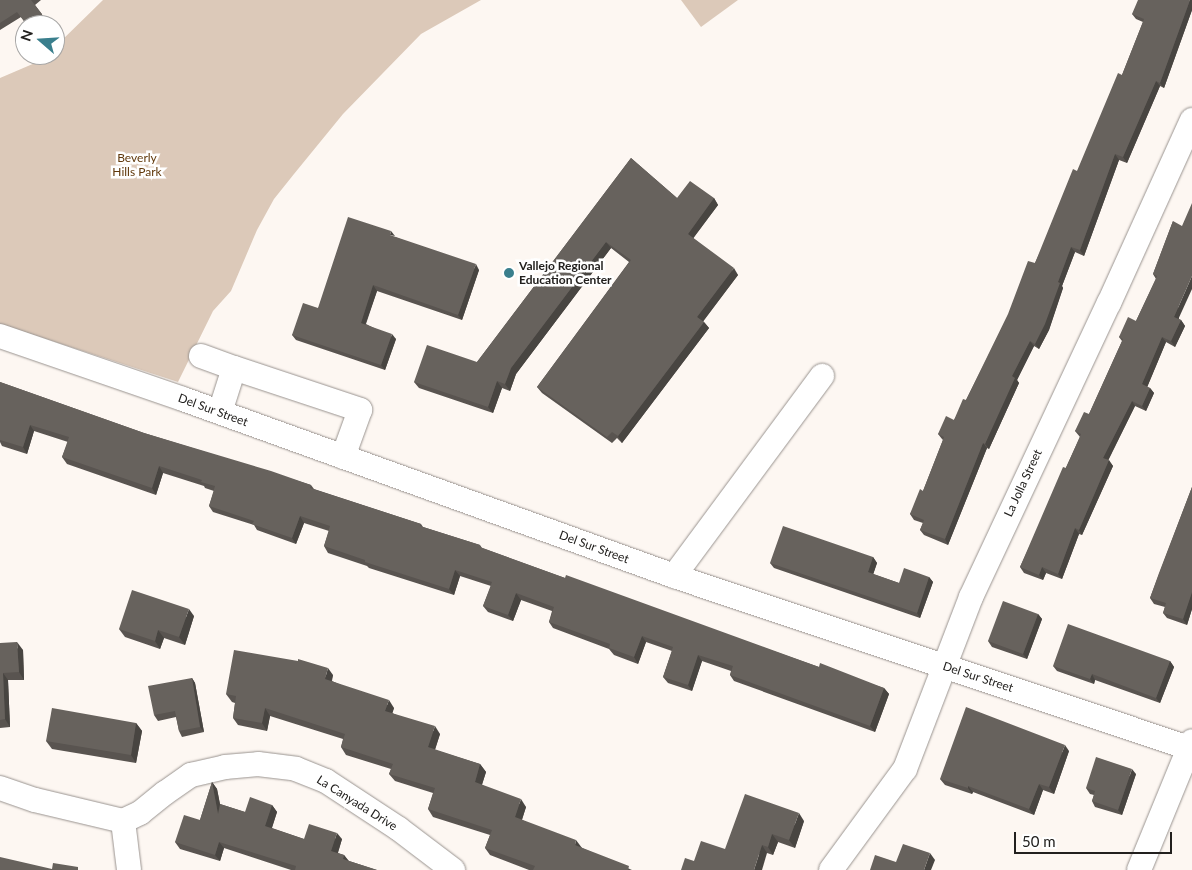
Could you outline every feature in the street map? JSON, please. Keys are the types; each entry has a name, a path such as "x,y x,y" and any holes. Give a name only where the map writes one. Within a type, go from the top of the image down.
{"street":[{"name":"La Jolla Street","path":"831,870 905,768 979,579 1109,303 1192,120"},
{"name":"Del Sur Street","path":"0,336 220,412 674,576 1191,746"},
{"path":"201,356 360,410 343,456"},
{"path":"220,412 234,368"},
{"path":"674,576 822,376"},
{"path":"1139,870 1191,746"},
{"name":"La Canyada Drive","path":"123,821 140,813 191,775 225,767 258,764 296,769 326,781 399,829 453,870"},
{"path":"0,788 35,800 123,821 129,870"}],"green space":[{"name":"Beverly Hills Park","path":"103,0 481,0 421,34 343,114 274,199 257,230 231,291 213,311 178,382 0,324 0,78 30,65 65,65 65,37"},
{"path":"681,0 738,0 701,27"}],"building":[{"path":"0,0 31,0 42,14 19,15 17,12 0,23"},
{"path":"1138,0 1190,0 1160,83 1156,81 1123,157 1115,154 1080,250 1071,247 1045,324 1035,344 1030,341 1012,376 1015,378 985,444 983,443 945,539 920,530 924,520 910,514 920,489 923,491 944,437 938,434 946,416 954,420 963,399 966,400 1008,314 1028,261 1035,263 1073,169 1077,171 1118,73 1122,75 1144,19 1132,14"},
{"path":"631,158 677,198 690,181 714,198 688,234 734,268 697,317 704,322 618,436 612,432 607,437 537,387 631,260 606,242 511,368 505,384 497,381 488,407 414,382 427,345 477,362"},
{"path":"1192,203 1192,276 1174,317 1181,320 1171,341 1162,337 1142,384 1150,388 1142,406 1132,401 1103,458 1109,460 1079,530 1075,528 1058,574 1042,567 1039,575 1020,567 1063,467 1066,468 1081,434 1075,431 1084,412 1089,414 1123,339 1119,337 1128,317 1136,321 1157,276 1153,274 1173,221 1182,226"},
{"path":"348,217 391,231 390,235 476,264 458,315 373,285 361,323 392,334 381,365 292,335 303,303 318,308"},
{"path":"0,382 144,433 271,471 311,485 310,488 421,524 420,526 480,545 480,547 565,578 566,575 819,667 820,663 884,688 870,726 730,675 733,666 698,655 688,685 663,677 673,647 642,636 634,657 609,648 610,644 549,622 554,607 516,593 508,615 483,606 492,582 455,570 449,589 365,562 365,560 324,546 330,526 300,516 292,538 252,524 254,521 209,506 215,486 201,482 202,480 159,466 152,488 62,457 69,437 30,425 23,447 0,440"},
{"path":"1192,487 1192,592 1183,619 1163,613 1166,603 1150,598"},
{"path":"783,526 873,557 868,572 899,583 904,568 929,577 917,613 770,563"},
{"path":"132,590 189,609 179,637 158,630 155,641 119,629"},
{"path":"1003,601 1038,614 1023,654 988,641"},
{"path":"1068,624 1170,661 1156,698 1092,674 1090,679 1053,666"},
{"path":"17,642 19,672 3,673 5,719 0,720 0,643"},
{"path":"234,650 298,661 298,659 328,668 325,679 389,700 385,711 435,726 428,747 480,764 475,782 521,799 515,817 576,840 575,845 629,866 628,870 533,870 535,866 485,848 492,830 428,809 435,788 389,774 393,764 341,747 345,734 265,708 262,723 233,718 236,696 226,694"},
{"path":"192,678 200,727 179,731 175,711 154,715 148,686"},
{"path":"966,707 1065,745 1049,787 1039,784 1029,809 968,786 968,788 940,779"},
{"path":"52,708 136,723 131,755 46,741"},
{"path":"1096,757 1132,769 1118,810 1092,801 1095,791 1086,788"},
{"path":"212,782 218,814 220,804 245,812 250,797 272,805 265,826 304,839 309,824 337,833 331,851 344,855 343,859 377,870 295,870 296,866 219,842 215,855 175,842 184,815 200,820"},
{"path":"745,794 799,813 789,840 772,834 768,847 762,845 754,870 681,870 685,858 694,861 701,841 725,849"},
{"path":"903,844 930,853 924,870 870,870 875,855 896,862"},
{"path":"0,857 52,869 53,863 78,867 78,870 0,870"}],"place":[{"name":"Vallejo Regional Education Center","path":"509,273"}]}
